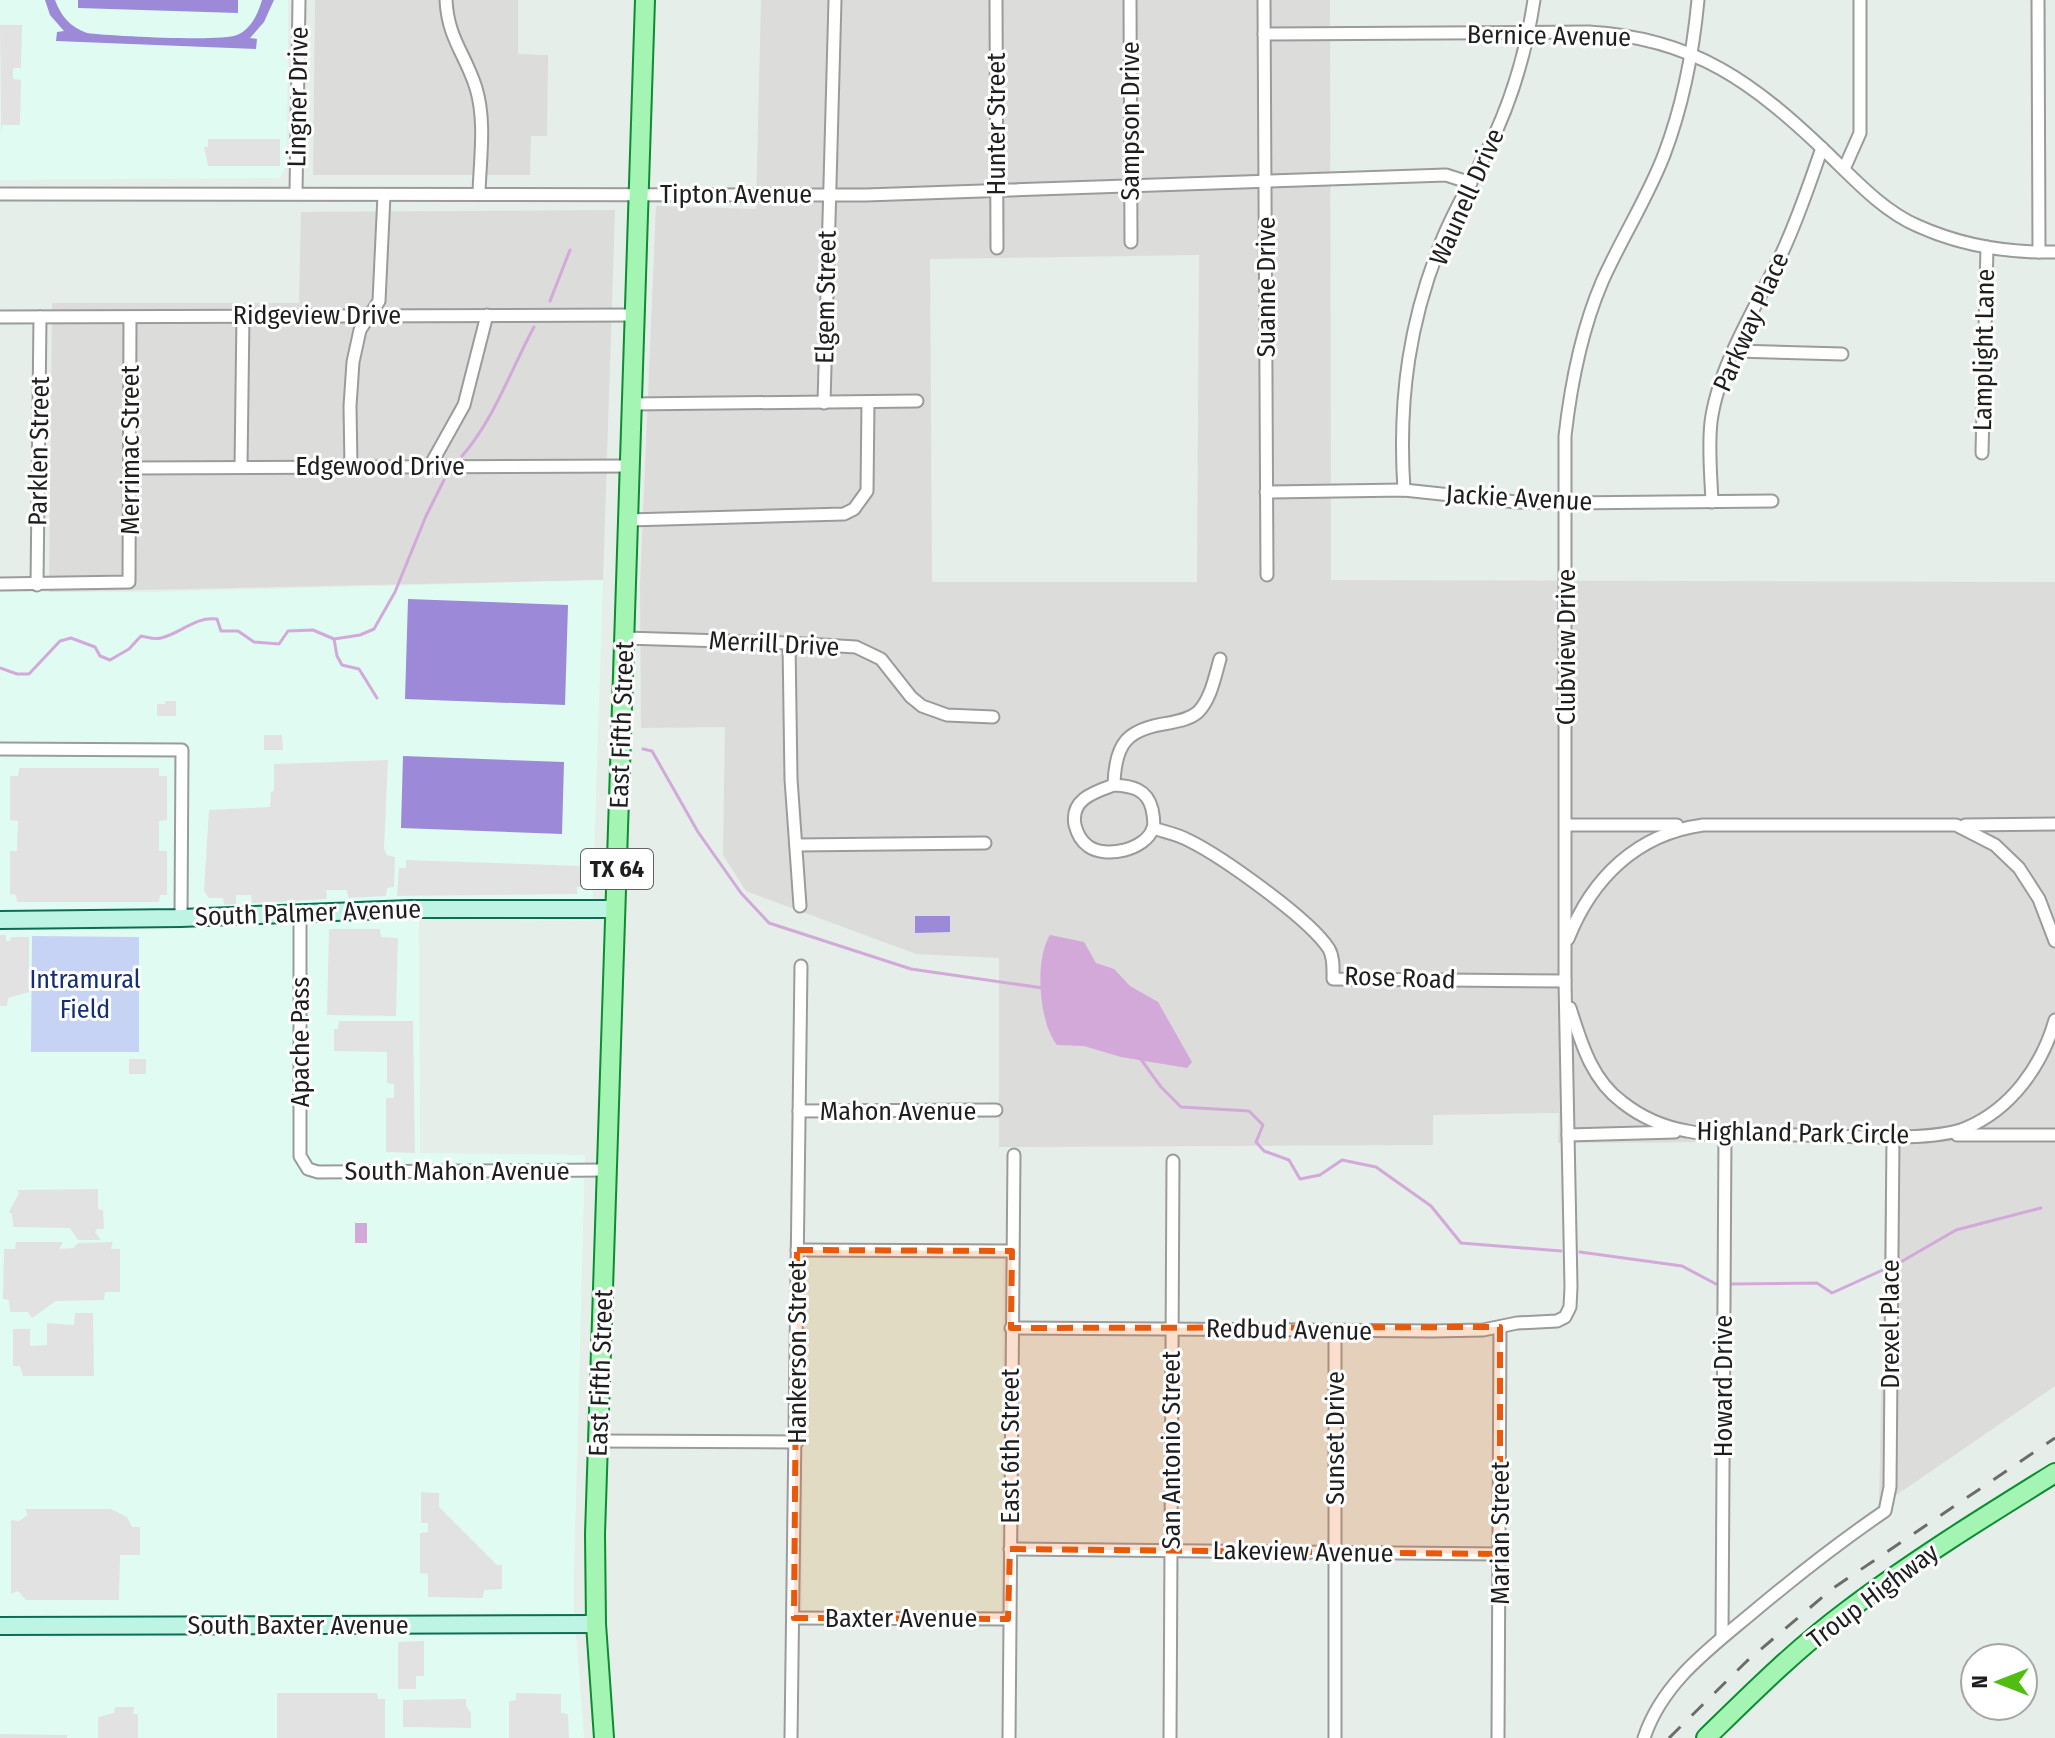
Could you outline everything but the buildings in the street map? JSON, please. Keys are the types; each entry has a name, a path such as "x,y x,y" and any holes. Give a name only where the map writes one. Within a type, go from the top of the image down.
{"main road":[{"name":"East Fifth Street","path":"604,1738 596,1624 595,1553 645,0"},
{"name":"Troup Highway","path":"1710,1736 1748,1697 1846,1612 1949,1539 2055,1473"}],"street":[{"name":"Lingner Drive","path":"296,193 299,0"},
{"path":"446,0 450,31 477,90 481,114 479,193"},
{"name":"Elgem Street","path":"824,403 835,0"},
{"name":"Hunter Street","path":"996,0 997,248"},
{"name":"Sampson Drive","path":"1130,0 1131,242"},
{"name":"Suanne Drive","path":"1264,0 1267,575"},
{"name":"Waunell Drive","path":"1404,490 1401,418 1410,347 1445,233 1510,100 1534,0"},
{"name":"Clubview Drive","path":"1565,1317 1570,1307 1571,1287 1565,981 1565,436 1583,336 1603,280 1647,196 1678,114 1692,55 1698,0"},
{"path":"1844,169 1860,133 1860,0"},
{"path":"2038,0 2039,252"},
{"name":"Bernice Avenue","path":"1264,34 1589,32 1620,34 1674,46 1740,79 1772,101 1893,211 1918,226 1987,247 2055,252"},
{"name":"Parkway Place","path":"1712,502 1712,421 1724,376 1799,215 1822,148"},
{"name":"Tipton Avenue","path":"0,194 828,195 997,192 1446,175 1471,183"},
{"path":"351,467 353,362 360,330 379,301 384,195"},
{"name":"Lamplight Lane","path":"1982,453 1987,247"},
{"path":"241,467 243,315"},
{"path":"430,466 464,405 487,315"},
{"name":"Ridgeview Drive","path":"0,317 635,315"},
{"name":"Parklen Street","path":"37,585 40,317"},
{"name":"Merrimac Street","path":"37,585 129,582 130,317"},
{"path":"1735,351 1842,354"},
{"path":"632,404 917,401"},
{"path":"628,520 844,514 854,509 867,491 868,402"},
{"name":"Edgewood Drive","path":"130,468 630,466"},
{"name":"Jackie Avenue","path":"1266,492 1404,490 1516,502 1566,503 1772,501"},
{"path":"0,584 37,585"},
{"name":"Merrill Drive","path":"625,638 856,647 881,659 922,706 947,715 993,717"},
{"path":"789,643 791,779 800,906"},
{"path":"1114,785 1116,759 1126,740 1145,727 1176,722 1199,711 1209,694 1220,659"},
{"path":"0,749 182,750 181,918"},
{"path":"1114,785 1135,788 1145,794 1151,804 1153,828 1143,841 1125,849 1098,851 1086,844 1075,827 1078,805 1087,796 1114,785"},
{"path":"1566,825 2055,824"},
{"path":"1565,946 1583,906 1618,862 1665,833 1703,825"},
{"path":"1956,825 1995,845 2019,868 2039,899 2055,941"},
{"name":"Rose Road","path":"1153,828 1202,847 1293,912 1329,949 1333,979 1565,981"},
{"path":"796,845 985,843"},
{"name":"South Palmer Avenue","path":"0,920 181,918 410,909 615,909"},
{"name":"Apache Pass","path":"300,913 300,1156 308,1169"},
{"name":"Hankerson Street","path":"791,1738 801,966"},
{"name":"Highland Park Circle","path":"1566,996 1589,1061 1612,1094 1654,1121 1691,1132 1725,1134 1945,1135 1975,1124 2017,1092 2038,1060 2055,1020"},
{"name":"Mahon Avenue","path":"799,1111 996,1110"},
{"path":"1568,1135 1691,1132"},
{"name":"Howard Drive","path":"1722,1637 1725,1134"},
{"path":"1945,1135 2055,1135"},
{"name":"Drexel Place","path":"1722,1637 1826,1551 1885,1511 1890,1487 1893,1136"},
{"name":"East 6th Street","path":"1009,1738 1014,1155"},
{"name":"San Antonio Street","path":"1170,1738 1173,1161"},
{"name":"South Mahon Avenue","path":"308,1169 318,1172 607,1170"},
{"path":"797,1250 1012,1251"},
{"name":"Redbud Avenue","path":"1011,1328 1433,1331 1557,1321 1565,1317"},
{"name":"Marian Street","path":"1498,1738 1500,1327"},
{"name":"Sunset Drive","path":"1335,1331 1335,1738"},
{"path":"599,1441 797,1442"},
{"name":"Lakeview Avenue","path":"1010,1549 1500,1554"},
{"name":"Baxter Avenue","path":"794,1618 1008,1619"},
{"name":"South Baxter Avenue","path":"0,1626 596,1624"},
{"path":"1644,1738 1654,1711 1665,1695 1722,1637"}],"highlighted area":[{"path":"797,1250 1012,1251 1011,1328 1500,1327 1500,1554 1010,1549 1008,1619 794,1618"}],"shaded area":[{"path":"0,0 288,0 287,165 280,178 0,180"},
{"path":"45,0 55,0 67,20 87,33 189,38 237,35 253,20 262,0 274,0 264,22 250,38 257,39 256,49 56,41 57,32 64,31 50,15"},
{"path":"78,0 238,0 238,13 78,8"},
{"path":"315,0 518,0 518,54 548,55 547,136 531,136 530,175 313,175"},
{"path":"761,0 1330,0 1331,580 2055,582 2055,1386 1879,1507 1886,1141 1558,1143 1559,1113 1433,1115 1433,1145 999,1147 999,958 916,954 746,891 723,855 725,727 641,728 640,585 656,206 756,209","holes":["1199,255 1197,582 932,582 930,259"]},
{"path":"0,25 22,25 21,68 13,68 13,79 21,80 20,125 2,125 1,133"},
{"path":"208,139 280,139 280,166 208,166 204,147 208,147"},
{"path":"615,210 603,580 49,592 52,303 299,303 301,212"},
{"path":"603,580 592,921 419,919 420,1153 585,1155 574,1576 584,1738 0,1738 0,592 156,592"},
{"path":"408,599 568,605 565,705 405,699"},
{"path":"165,701 176,701 176,716 157,716 157,704 165,704"},
{"path":"264,735 282,735 283,750 264,750"},
{"path":"403,756 564,762 562,834 401,828"},
{"path":"388,760 384,849 387,855 395,857 394,887 387,888 386,896 348,898 347,890 326,890 327,899 252,903 251,895 236,895 236,904 224,905 223,898 209,898 204,891 209,810 270,807 271,792 274,791 274,764"},
{"path":"19,768 159,768 159,776 167,776 167,820 159,821 159,851 167,851 167,895 160,895 159,902 17,902 16,895 10,894 10,851 17,851 18,821 10,820 10,776 18,776"},
{"path":"406,860 585,866 585,887 577,887 577,894 397,896 399,868 406,868"},
{"path":"915,916 950,916 950,932 915,933"},
{"path":"329,929 380,929 381,937 398,938 396,1016 327,1015"},
{"path":"0,935 6,935 6,941 10,941 11,937 29,937 29,992 8,998 7,1006 0,1006"},
{"path":"1050,935 1084,942 1096,963 1114,969 1130,986 1158,1002 1192,1062 1187,1068 1121,1057 1084,1046 1057,1045 1046,1022 1041,991 1042,960"},
{"path":"339,1021 413,1021 415,1153 386,1152 386,1098 394,1098 394,1084 387,1083 387,1052 334,1051 334,1029 338,1029"},
{"path":"129,1059 146,1059 146,1074 129,1074"},
{"path":"98,1189 98,1209 103,1210 104,1229 95,1232 101,1240 78,1240 70,1228 13,1227 9,1212 19,1193 17,1190"},
{"path":"355,1223 367,1223 367,1243 355,1243"},
{"path":"16,1242 63,1242 59,1249 73,1248 78,1243 113,1242 111,1249 120,1249 120,1292 105,1292 104,1300 56,1301 32,1318 28,1312 10,1312 9,1300 3,1299 4,1249 15,1249"},
{"path":"804,1258 1003,1259 1001,1612 802,1611"},
{"path":"75,1313 93,1313 94,1376 23,1376 20,1366 13,1366 13,1329 30,1329 30,1346 47,1345 47,1323 74,1325"},
{"path":"421,1492 439,1493 439,1507 497,1565 502,1565 502,1589 484,1590 483,1598 428,1597 428,1574 420,1573 420,1533 428,1532 428,1523 421,1523"},
{"path":"25,1509 111,1509 127,1517 132,1527 140,1527 140,1555 120,1555 119,1600 26,1600 18,1591 11,1594 11,1520 19,1521 28,1515"},
{"path":"424,1641 424,1676 416,1676 416,1689 398,1689 398,1642"},
{"path":"277,1693 377,1693 378,1699 385,1699 385,1738 277,1738"},
{"path":"516,1693 561,1694 561,1713 568,1714 569,1738 509,1738 509,1701 516,1700"},
{"path":"466,1699 471,1713 471,1728 403,1727 403,1700"},
{"path":"115,1707 134,1707 133,1714 138,1714 138,1738 98,1738 98,1717 114,1713"},
{"path":"0,1734 67,1735 67,1738 0,1738"}],"green space":[{"name":"Intramural Field","path":"32,936 139,937 139,1052 31,1052"}],"waterway":[{"path":"550,301 570,250"},
{"path":"462,456 484,427 534,327"},
{"path":"0,668 17,674 29,674 60,641 71,638 95,647 100,656 110,660 129,649 141,636 161,638 209,619 217,619 221,631 238,631 254,642 279,644 288,631 313,630 334,639 360,635 374,629 395,592 444,480"},
{"path":"334,639 342,665 359,669 377,698"},
{"path":"643,749 652,751 698,832 741,893 769,923 911,969 1043,988"},
{"path":"1140,1058 1161,1087 1181,1107 1249,1111 1263,1125 1256,1142 1264,1151 1289,1160 1300,1179 1320,1175 1342,1160 1376,1167 1431,1206 1461,1243 1561,1251"},
{"path":"1899,1263 1956,1230 2041,1208"},
{"path":"1580,1252 1682,1266 1716,1284"},
{"path":"1730,1284 1817,1283 1832,1293 1885,1269"}],"railway":[{"path":"1669,1738 1747,1661 1832,1589 2055,1438"}]}
